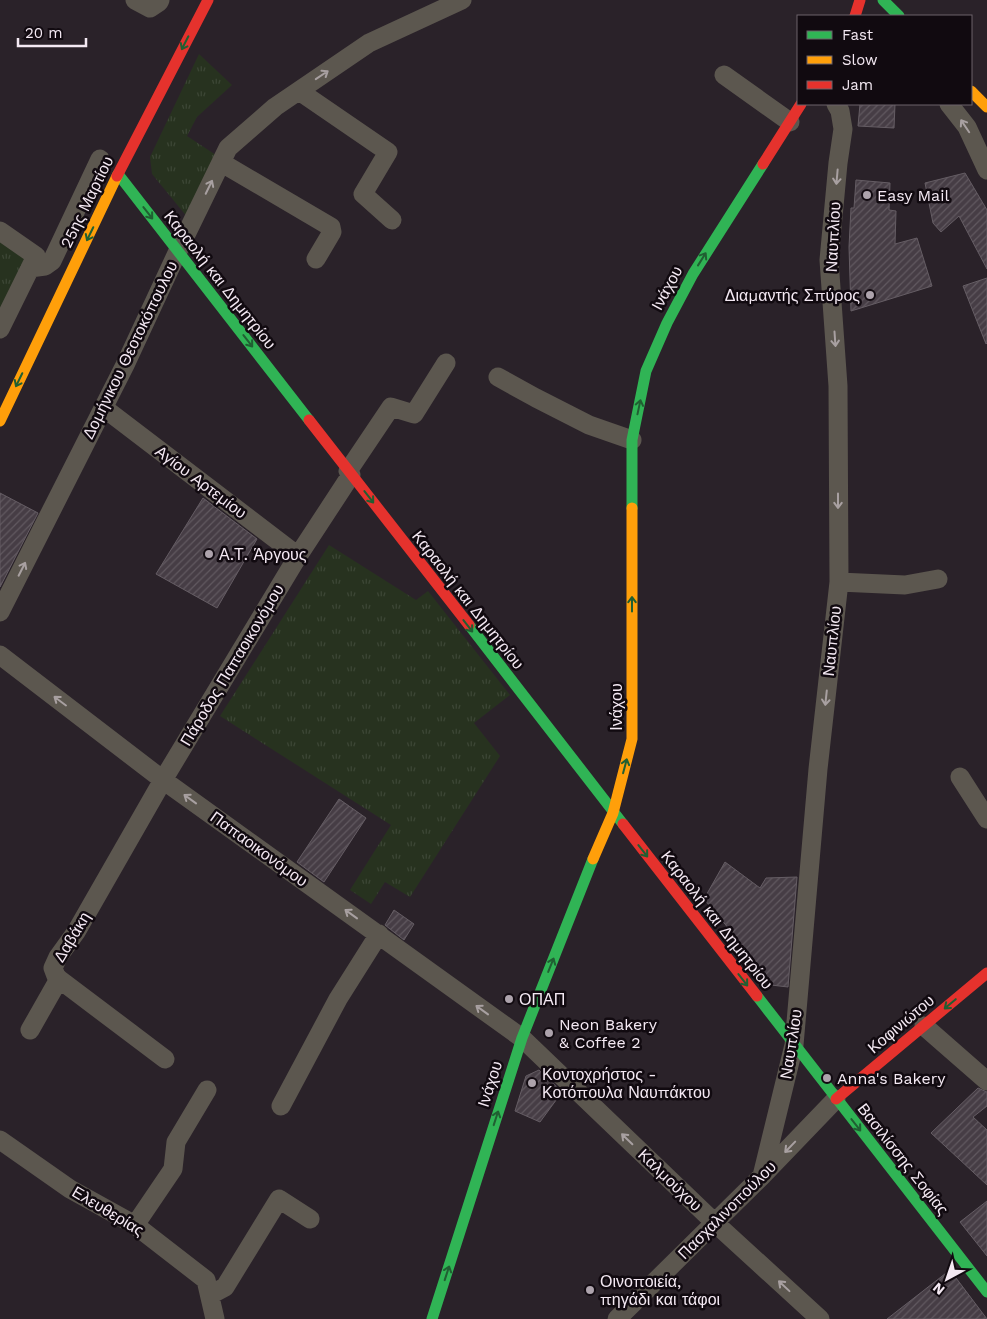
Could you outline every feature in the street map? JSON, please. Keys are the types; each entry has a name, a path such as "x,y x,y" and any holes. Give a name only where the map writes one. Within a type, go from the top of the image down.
{"main road":[{"name":"25ης Μαρτίου","path":"0,421 118,174 208,0"},
{"path":"855,15 860,0"},
{"path":"884,0 898,15"},
{"path":"972,92 987,107"},
{"name":"Ινάχου","path":"432,1319 522,1038 613,813 632,739 632,440 646,371 667,323 693,274 800,105"},
{"name":"Καραολή και Δημητρίου","path":"118,174 794,1045"},
{"name":"Κοφινιώτου","path":"836,1099 987,973"},
{"name":"Βασιλίσσης Σοφίας","path":"794,1045 987,1292"}],"street":[{"path":"135,0 150,8 160,0"},
{"name":"Δομήνικου Θεοτοκόπουλου","path":"0,612 104,408 228,148 275,107 369,43 462,0"},
{"path":"724,75 790,122"},
{"path":"298,91 388,152 363,194 392,220"},
{"name":"Ναυπλίου","path":"762,1176 794,1045 818,769 839,582 838,386 829,260 843,129 840,111 837,105"},
{"path":"843,129 846,105"},
{"path":"950,105 983,145 987,170"},
{"path":"0,231 33,262 45,266 52,261 100,160"},
{"path":"222,163 331,227 332,232 316,259"},
{"path":"0,329 33,262"},
{"name":"Πάροδος Παπαοικονόμου","path":"163,780 298,556 391,407 414,414 446,363"},
{"path":"498,376 589,425 632,440"},
{"name":"Αγίου Αρτεμίου","path":"104,408 298,556"},
{"path":"839,582 905,585 938,579"},
{"name":"Παπαοικονόμου","path":"0,655 163,780 522,1038"},
{"path":"960,777 987,819"},
{"name":"Δαβάκη","path":"163,780 76,932 58,957 53,968 59,979 165,1059"},
{"path":"281,1106 334,1007 379,934"},
{"path":"30,1030 59,979"},
{"path":"924,1026 987,1081"},
{"name":"Καλμούχου","path":"522,1038 715,1223 820,1319"},
{"path":"135,1225 173,1169 176,1142 207,1090"},
{"name":"Πασχαλινοπούλου","path":"617,1319 762,1176 836,1099"},
{"name":"Ελευθερίας","path":"0,1140 70,1189 135,1225 206,1280 215,1319"},
{"path":"210,1295 224,1287 279,1199 310,1219"}],"green space":[{"path":"199,54 232,85 197,117 187,136 216,155 188,218 152,174 150,157"},
{"path":"0,240 27,258 0,310"},
{"path":"329,545 416,600 428,591 510,695 474,723 500,756 410,897 385,882 371,904 350,890 391,825 220,716"}],"building":[{"path":"860,105 895,105 894,128 858,126"},
{"path":"965,173 987,210 987,269 959,216 941,232 933,223 925,183"},
{"path":"856,180 890,183 889,210 896,211 895,244 917,238 932,286 851,311 849,247 851,208 854,208"},
{"path":"987,278 987,343 986,344 963,286"},
{"path":"0,493 38,513 0,587"},
{"name":"Α.Τ. Άργους","path":"203,498 257,539 217,608 156,574"},
{"path":"339,799 366,818 324,882 297,862"},
{"path":"725,862 760,888 766,878 797,877 788,987 771,985 704,899"},
{"path":"394,910 414,924 404,940 385,925"},
{"path":"539,1070 562,1092 540,1122 515,1111 526,1076"},
{"path":"978,1088 987,1092 987,1106 973,1117 987,1130 987,1185 931,1133"},
{"path":"987,1201 987,1256 960,1222"},
{"path":"950,1270 987,1319 887,1319"}],"traffic: fast":[{"path":"883,0 898,15"},
{"path":"632,508 632,440 646,371 667,323 693,274 763,164"},
{"path":"118,174 309,420"},
{"path":"469,625 623,824"},
{"path":"432,1319 522,1038 593,859"},
{"path":"757,996 987,1292"}],"traffic: slow":[{"path":"972,92 987,107"},
{"path":"0,421 117,176"},
{"path":"593,859 613,813 632,739 632,508"}],"traffic: jam":[{"path":"117,176 208,0"},
{"path":"855,15 860,0"},
{"path":"763,164 800,105"},
{"path":"309,420 469,625"},
{"path":"623,824 757,996"},
{"path":"836,1099 987,973"}],"place":[{"name":"Easy Mail","path":"867,195"},
{"name":"Διαμαντής Σπύρος","path":"870,295"},
{"name":"Α.Τ. Άργους","path":"209,554"},
{"name":"ΟΠΑΠ","path":"509,999"},
{"name":"Neon Bakery & Coffee 2","path":"549,1033"},
{"name":"Anna's Bakery","path":"827,1078"},
{"name":"Κοντοχρήστος - Κοτόπουλα Ναυπάκτου","path":"532,1083"},
{"name":"Οινοποιεία, πηγάδι και τάφοι","path":"590,1290"}]}
